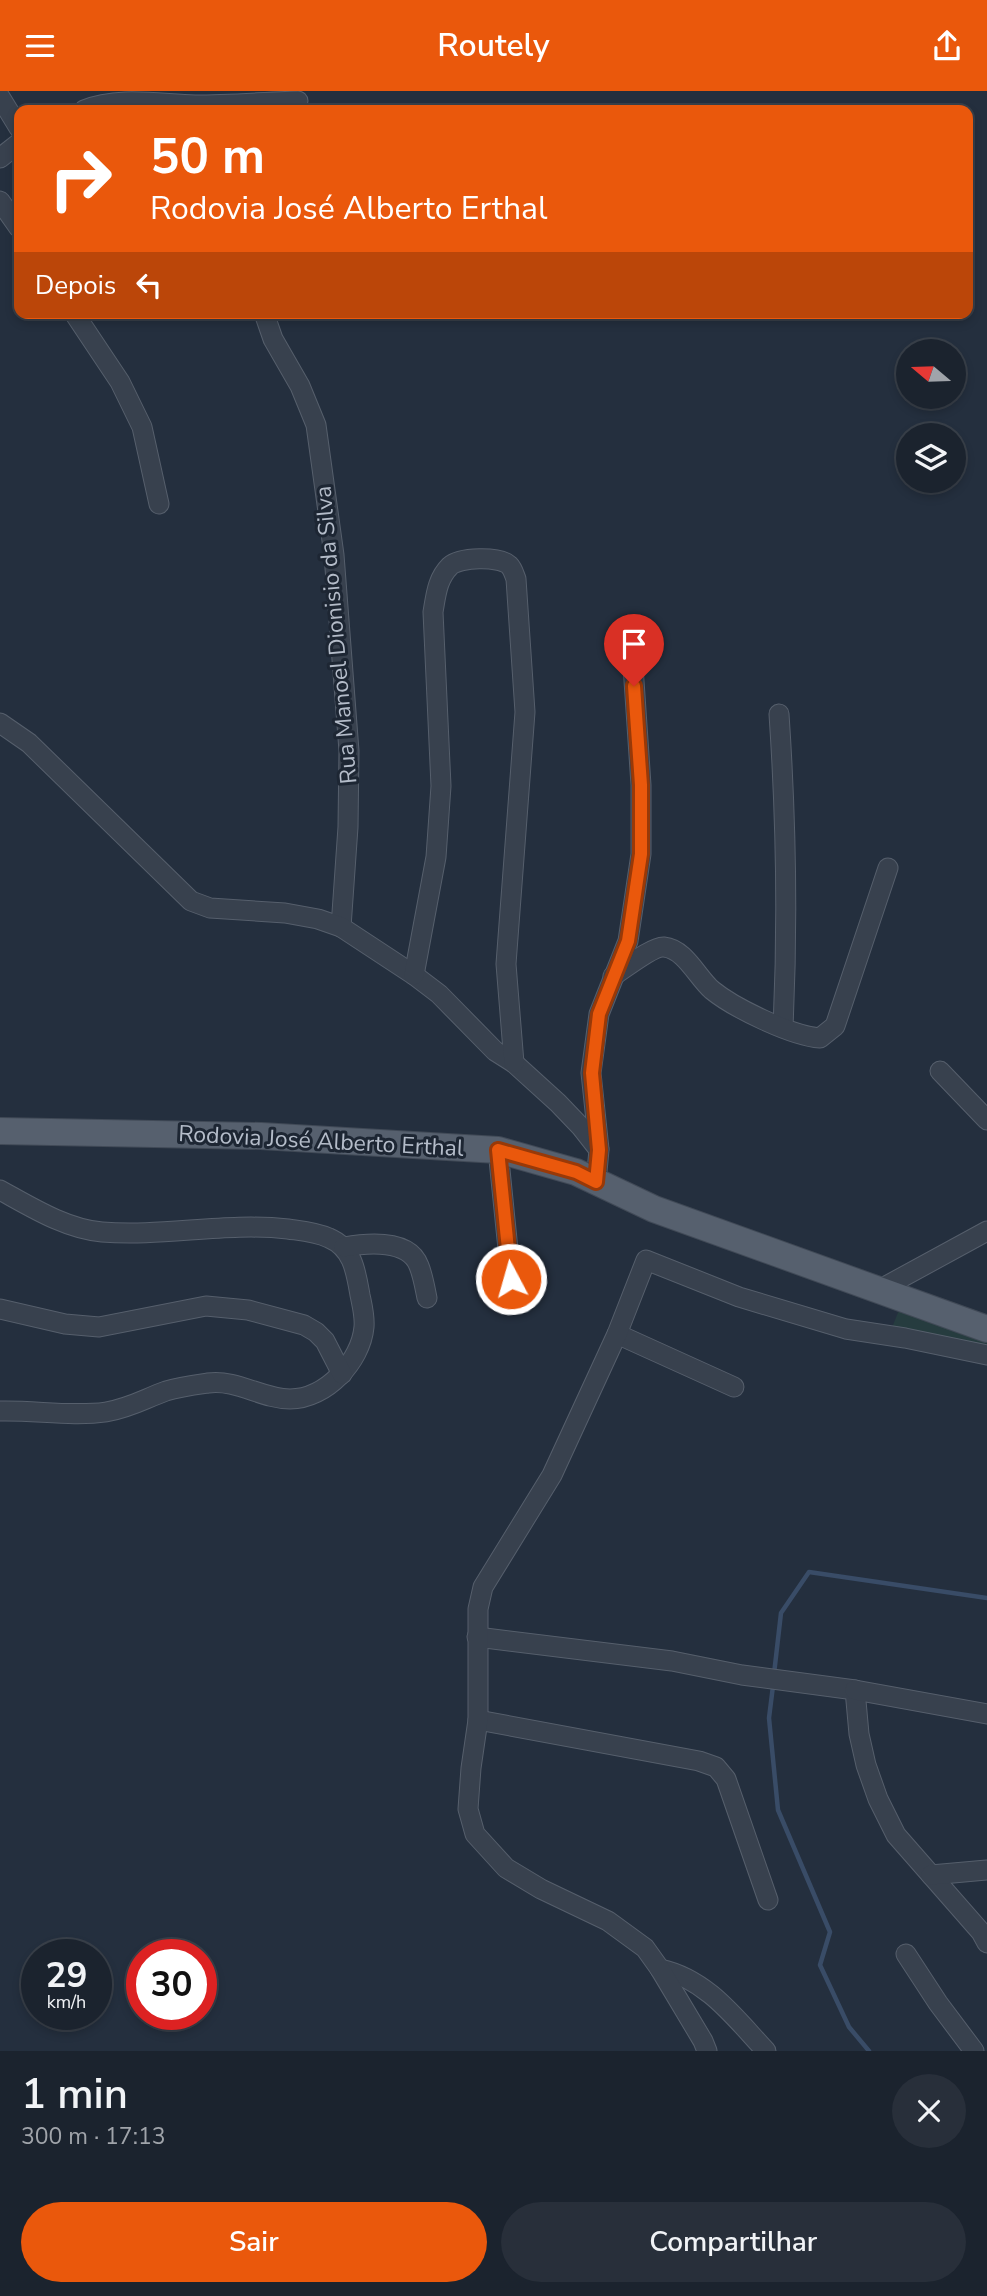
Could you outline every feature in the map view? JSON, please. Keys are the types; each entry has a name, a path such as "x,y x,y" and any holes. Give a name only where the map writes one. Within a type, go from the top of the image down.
{"main road":[{"name":"Rodovia José Alberto Erthal","path":"0,1131 261,1136 498,1150 576,1172 654,1209 987,1329"}],"street":[{"path":"0,97 14,120"},
{"path":"96,105 117,102 198,105 242,97 297,101"},
{"path":"0,158 14,147"},
{"path":"0,201 14,222"},
{"path":"78,319 120,382 142,427 159,504"},
{"name":"Rua Manoel Dionisio da Silva","path":"266,319 273,339 300,386 316,425 334,555 349,751 348,827 341,927"},
{"path":"414,975 436,857 441,786 433,612 437,590 440,579 452,564 466,559 503,561 512,569 516,579 525,712 506,964 514,1063"},
{"path":"596,1182 599,1150 592,1073 599,1014 628,941 641,854 641,785 631,636"},
{"path":"779,714 784,794 786,956 783,1027"},
{"path":"0,723 29,743 191,901 210,908 318,919 341,927 414,975 439,994 495,1051 514,1063 558,1103 599,1150"},
{"path":"613,976 656,948 668,948 684,958 711,989 738,1007 802,1035 820,1038 835,1026 888,868"},
{"path":"940,1071 987,1120"},
{"path":"498,1150 511,1279"},
{"path":"0,1190 66,1223 100,1232 270,1227 313,1232 331,1238 344,1247 351,1257 358,1282 364,1328 355,1355 342,1374 328,1386 305,1397 290,1399 217,1382 167,1391 132,1407 104,1412 86,1414 0,1411"},
{"path":"877,1291 987,1231"},
{"path":"344,1247 373,1242 388,1244 412,1256 419,1263 427,1299"},
{"path":"707,2051 645,1948 608,1921 541,1889 506,1868 475,1834 468,1809 478,1720 478,1609 483,1587 552,1475 617,1334 646,1260 739,1297 846,1329 987,1355"},
{"path":"0,1309 65,1324 99,1327 206,1305 248,1310 304,1325 316,1332 325,1341 342,1374"},
{"path":"617,1334 734,1387"},
{"path":"477,1637 672,1661 987,1714"},
{"path":"855,1690 859,1734 866,1765 878,1799 896,1835 981,1932 987,1943"},
{"path":"478,1720 699,1761 716,1767 726,1779 768,1900"},
{"path":"931,1875 987,1870"},
{"path":"906,1954 974,2051"},
{"path":"660,1969 689,1979 708,1991 766,2051"}],"green space":[{"path":"899,1310 987,1343 987,1351 891,1330"}],"waterway":[{"path":"774,1674 781,1613 809,1572 987,1598"},
{"path":"773,1686 769,1718 778,1810 830,1932 820,1965 849,2027 869,2051"}],"route":[{"path":"511,1279 498,1150 576,1172 596,1182 599,1150 592,1073 599,1014 628,941 641,854 641,785 634,686"}]}
